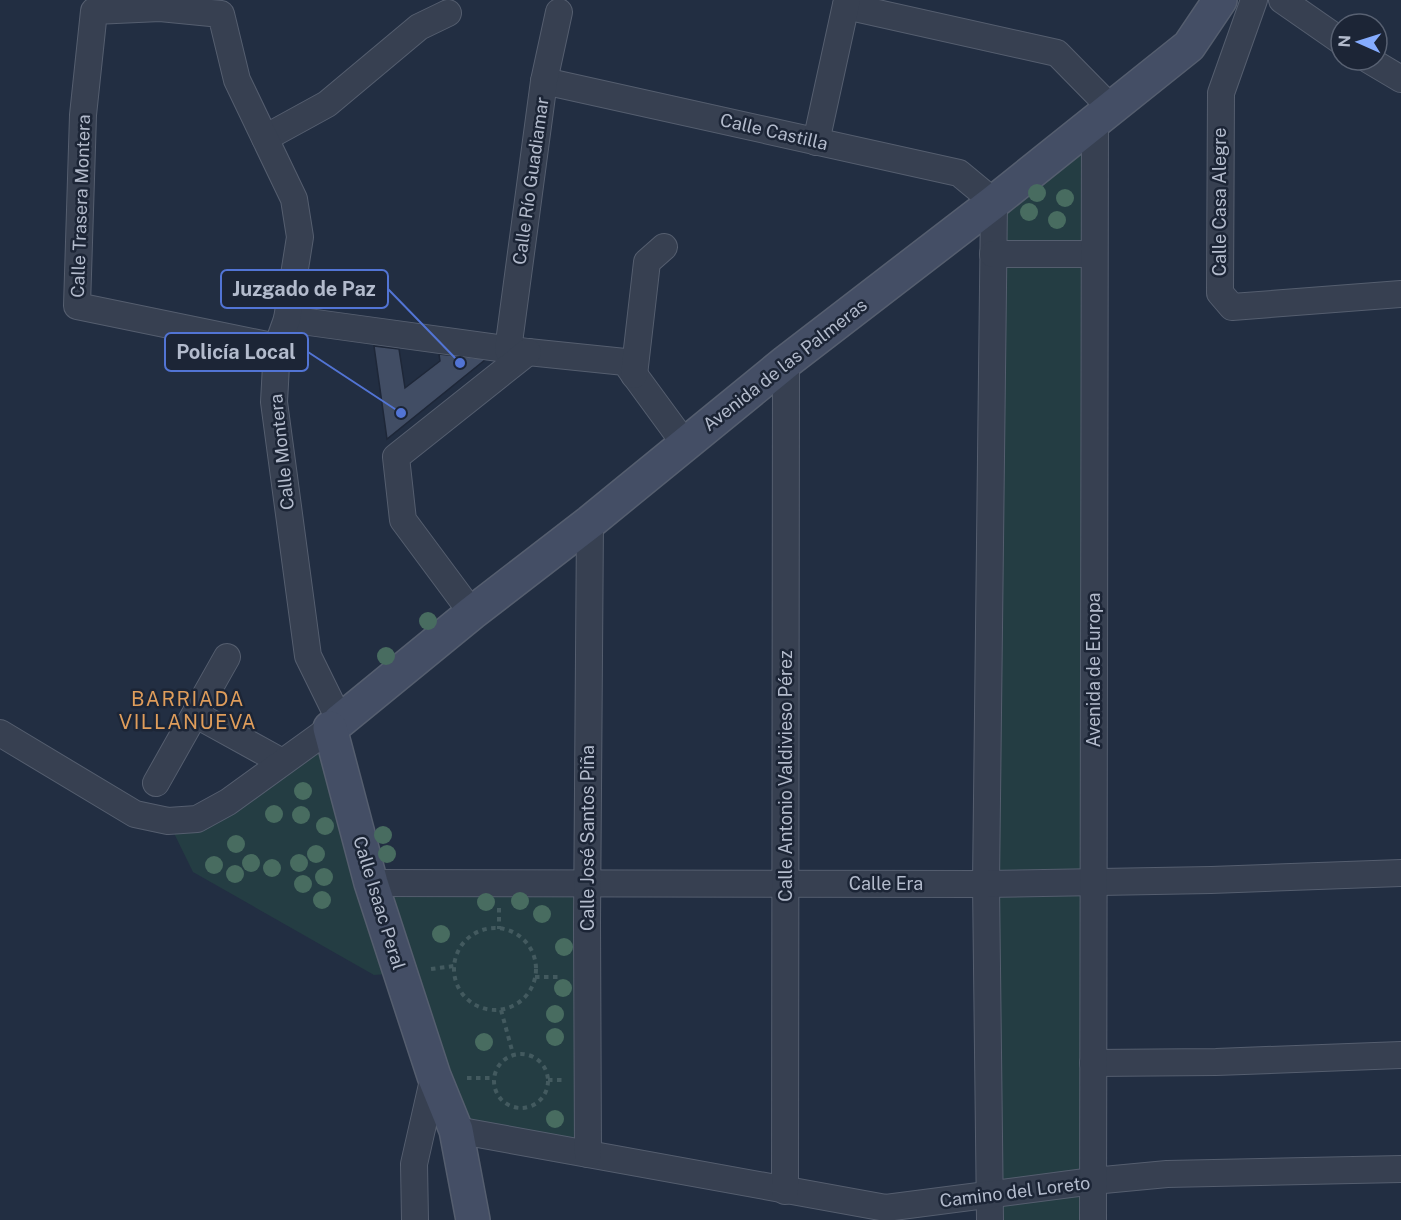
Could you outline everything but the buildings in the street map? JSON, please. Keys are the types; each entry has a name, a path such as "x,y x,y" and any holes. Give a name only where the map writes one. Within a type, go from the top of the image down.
{"main road":[{"name":"Avenida de las Palmeras","path":"335,724 472,613 590,522 786,362 994,202 1189,46 1220,0"},
{"name":"Calle Isaac Peral","path":"335,724 370,883 434,1076 456,1130 473,1220"}],"street":[{"name":"Calle Casa Alegre","path":"1254,0 1221,93 1220,293 1232,307 1401,294"},
{"path":"1282,0 1329,32"},
{"path":"816,142 846,3 1057,52 1103,114"},
{"name":"Calle Montera","path":"94,11 160,8 221,14 237,80 294,199 300,237 287,319 277,347 274,402 308,656 335,724"},
{"name":"Calle Trasera Montera","path":"94,11 83,116 77,306 277,347"},
{"name":"Calle Río Guadiamar","path":"518,351 544,81 559,12"},
{"path":"265,138 327,104 419,27 448,13"},
{"name":"Calle Castilla","path":"544,81 959,173 994,202"},
{"name":"Avenida de Europa","path":"1093,1220 1094,254 1103,114"},
{"path":"990,1207 986,884 994,202"},
{"path":"634,375 647,262 664,247"},
{"path":"993,254 1094,254"},
{"path":"287,319 518,351 625,362 685,444"},
{"path":"472,613 403,520 396,457 518,351"},
{"name":"Calle Antonio Valdivieso Pérez","path":"785,1191 786,362"},
{"name":"Calle José Santos Piña","path":"588,1154 587,884 590,522"},
{"path":"156,783 227,657"},
{"path":"195,714 282,762"},
{"path":"0,733 135,814 168,821 197,819 228,802 335,724"},
{"name":"Calle Era","path":"370,883 986,884 1401,873"},
{"path":"1093,1063 1216,1062 1401,1055"},
{"path":"415,1220 414,1164 434,1076"},
{"name":"Camino del Loreto","path":"456,1130 886,1208 990,1207 1093,1181 1167,1174 1401,1169"}],"path":[{"path":"495,928 508,930 520,936 529,946 535,959 536,972 533,986 515,1006 501,1010 488,1010 475,1005 464,997 457,985 454,972 455,958 461,946 470,936 482,930 495,928"},
{"path":"501,1010 513,1054"},
{"path":"513,1054 531,1055 545,1067 548,1085 545,1093 533,1106 515,1108 507,1105 495,1092 493,1083 498,1065 513,1054"}],"green space":[{"path":"1095,120 1093,1220 990,1220 994,202"},
{"path":"330,728 371,883 587,884 588,1154 456,1130 400,973 374,975 193,872 168,821 197,819"}],"place":[{"name":"Juzgado de Paz","path":"460,363"},
{"name":"Policía Local","path":"401,413"}],"district":[{"name":"BARRIADA VILLANUEVA","path":"188,710"}]}
